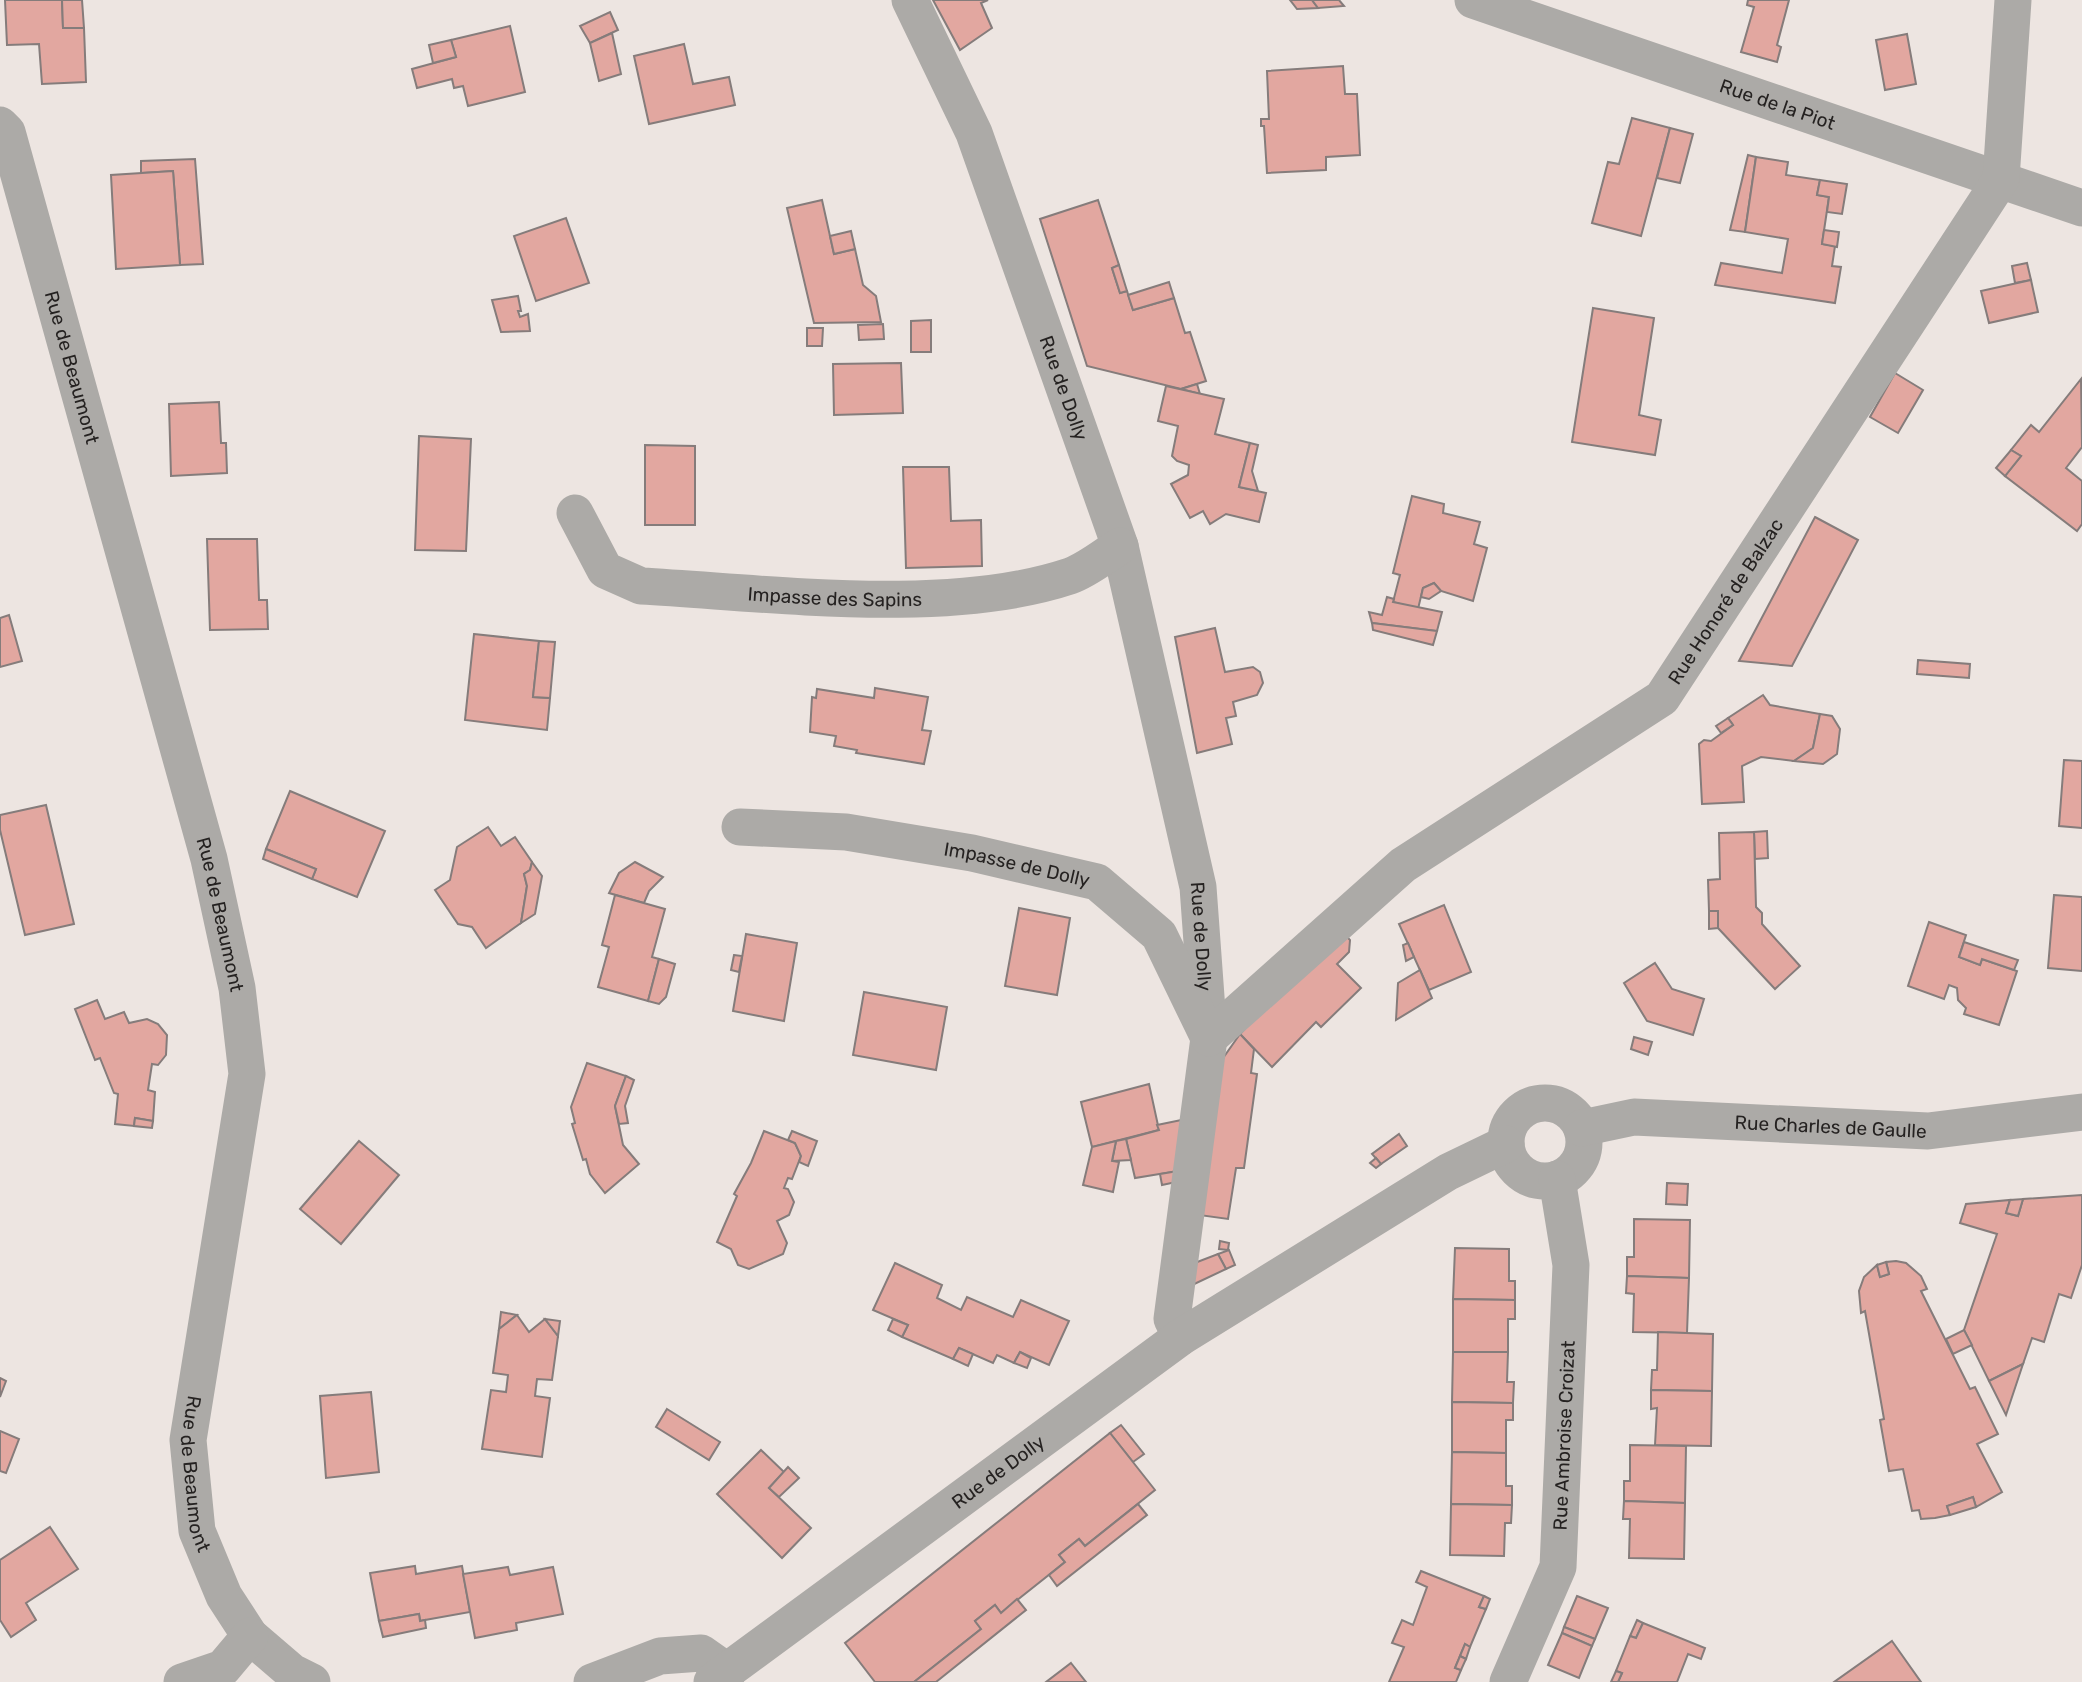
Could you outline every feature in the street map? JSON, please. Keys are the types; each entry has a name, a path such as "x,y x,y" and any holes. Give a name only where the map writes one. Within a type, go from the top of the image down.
{"street":[{"name":"Rue de Dolly","path":"720,1677 1181,1337 1172,1319 1209,1038 1198,887 1120,546 974,132 910,0"},
{"name":"Rue de la Piot","path":"1473,0 2082,208"},
{"name":"Rue Honoré de Balzac","path":"1209,1038 1403,865 1662,698 2001,179 2013,0"},
{"name":"Rue de Beaumont","path":"0,125 7,132 209,859 237,988 247,1074 188,1440 197,1531 224,1596 250,1636 292,1672 312,1682"},
{"name":"Impasse des Sapins","path":"575,513 605,570 641,586 879,598 978,596 1071,575 1120,546"},
{"name":"Impasse de Dolly","path":"740,827 846,832 972,853 1097,882 1159,935 1209,1038"},
{"path":"1543,1104 1566,1110 1581,1128 1583,1153 1577,1165 1557,1179 1533,1180 1514,1166 1506,1144 1513,1121 1520,1112 1543,1104"},
{"name":"Rue Charles de Gaulle","path":"1581,1128 1634,1117 1928,1130 2082,1112"},
{"path":"1181,1337 1448,1171 1506,1144"},
{"name":"Rue Ambroise Croizat","path":"1508,1682 1558,1566 1572,1265 1557,1179"},
{"path":"181,1682 223,1668 250,1636"},
{"path":"592,1682 660,1656 701,1653 720,1677"}],"building":[{"path":"5,0 62,0 63,28 84,28 86,82 42,84 39,44 7,45"},
{"path":"62,0 82,0 84,28 63,28"},
{"path":"933,0 988,0 981,3 992,28 960,50"},
{"path":"1290,0 1312,0 1318,8 1297,9"},
{"path":"1312,0 1339,0 1344,6 1318,8"},
{"path":"1748,0 1789,0 1777,45 1781,47 1777,62 1741,52 1754,7 1747,5"},
{"path":"610,12 618,30 590,43 580,26"},
{"path":"510,26 525,92 468,106 463,86 454,88 452,79 417,88 412,69 456,57 451,40"},
{"path":"612,33 621,74 599,81 590,43"},
{"path":"1907,34 1916,84 1885,90 1876,40"},
{"path":"451,40 456,57 433,63 429,45"},
{"path":"684,44 693,84 729,77 735,105 649,124 634,56"},
{"path":"1343,66 1345,94 1357,94 1360,155 1326,157 1326,170 1267,173 1264,126 1261,126 1261,119 1269,119 1267,71"},
{"path":"1632,118 1670,128 1641,236 1592,223 1608,162 1619,164"},
{"path":"1670,128 1693,134 1680,183 1657,178"},
{"path":"1748,155 1756,157 1745,232 1730,230"},
{"path":"1756,157 1788,162 1786,175 1820,180 1817,195 1829,197 1822,244 1835,246 1832,266 1841,267 1835,303 1715,285 1721,263 1782,273 1788,239 1745,232"},
{"path":"195,159 203,264 180,265 173,171 141,173 141,161"},
{"path":"173,171 180,265 116,269 111,175"},
{"path":"1820,180 1847,184 1842,214 1827,212 1829,197 1817,195"},
{"path":"822,200 834,254 855,249 863,285 876,296 881,322 814,323 787,208"},
{"path":"1098,200 1119,265 1112,268 1120,293 1127,291 1133,310 1174,298 1185,333 1190,332 1206,381 1181,389 1087,366 1040,219"},
{"path":"566,218 589,283 536,301 514,236"},
{"path":"1824,230 1839,232 1837,247 1822,244"},
{"path":"851,231 855,249 834,254 830,236"},
{"path":"2027,263 2031,280 2015,283 2012,266"},
{"path":"1119,265 1127,291 1120,293 1112,268"},
{"path":"2031,280 2038,312 1989,323 1981,291"},
{"path":"1169,282 1174,298 1133,310 1128,295"},
{"path":"518,296 520,317 528,314 530,331 501,332 492,300"},
{"path":"1593,308 1654,318 1639,415 1661,420 1655,455 1572,442"},
{"path":"931,320 931,352 911,352 911,321"},
{"path":"883,324 884,339 859,340 858,325"},
{"path":"807,328 823,328 822,346 807,346"},
{"path":"901,363 903,413 834,415 833,364"},
{"path":"1895,373 1923,390 1898,433 1870,417"},
{"path":"2081,379 2082,447 2066,468 2082,481 2082,524 2077,531 2005,476 2021,456 2011,450 2031,425 2039,432"},
{"path":"1197,384 1200,394 1181,389"},
{"path":"1166,386 1224,399 1215,434 1250,443 1239,487 1266,493 1259,522 1226,514 1210,524 1203,511 1190,518 1171,484 1188,475 1189,465 1172,456 1178,426 1158,421"},
{"path":"219,402 221,443 226,443 227,473 171,476 169,404"},
{"path":"419,436 471,439 466,551 415,550"},
{"path":"1250,443 1258,445 1252,471 1258,491 1239,487"},
{"path":"645,445 695,446 695,525 645,525"},
{"path":"2011,450 2021,456 2005,476 1996,468"},
{"path":"903,467 949,467 951,521 981,520 982,566 906,568"},
{"path":"1412,496 1444,504 1443,513 1480,522 1474,544 1487,548 1473,601 1441,591 1434,583 1423,588 1418,609 1393,602 1400,575 1393,573"},
{"path":"1815,517 1858,540 1792,666 1739,661"},
{"path":"207,539 257,539 259,600 267,600 268,629 210,630"},
{"path":"1434,583 1441,591 1429,599 1421,597 1423,588"},
{"path":"1387,597 1394,599 1393,602 1442,612 1437,631 1372,623 1369,612 1382,615"},
{"path":"9,615 22,661 0,667 0,618"},
{"path":"1372,623 1437,631 1433,645 1373,630"},
{"path":"1215,628 1225,672 1253,667 1260,672 1263,683 1257,695 1233,702 1236,716 1226,718 1232,744 1197,753 1175,637"},
{"path":"474,634 539,641 533,697 550,698 547,730 465,720"},
{"path":"539,641 555,642 550,698 533,697"},
{"path":"1918,660 1970,664 1969,678 1917,674"},
{"path":"875,688 928,697 922,730 931,731 924,764 856,753 857,750 834,746 836,736 810,732 812,697 816,698 817,689 874,698"},
{"path":"1763,695 1770,705 1820,714 1813,748 1794,761 1761,757 1742,766 1744,802 1702,804 1699,744 1704,740 1711,741 1733,725 1728,718"},
{"path":"1820,714 1832,716 1840,729 1837,754 1823,764 1794,761 1813,748"},
{"path":"1728,718 1733,725 1721,733 1716,726"},
{"path":"2064,760 2082,761 2082,828 2059,826"},
{"path":"290,791 385,831 357,897 312,879 316,869 266,849"},
{"path":"46,805 74,924 25,935 0,830 0,815"},
{"path":"488,827 501,846 515,837 532,862 530,870 524,874 527,886 521,923 486,948 472,927 458,924 435,890 450,880 457,847"},
{"path":"1767,831 1768,858 1755,859 1754,832"},
{"path":"1754,832 1756,907 1762,913 1762,924 1800,966 1775,989 1718,928 1718,911 1709,911 1708,880 1720,879 1719,833"},
{"path":"266,849 316,869 312,879 263,859"},
{"path":"532,862 542,876 535,914 521,923 527,886 524,874 530,870"},
{"path":"635,862 663,877 649,891 644,903 609,893 619,873"},
{"path":"615,895 665,909 652,957 659,959 648,1001 598,987 609,947 602,945"},
{"path":"2054,895 2082,897 2082,971 2048,968"},
{"path":"1444,905 1471,972 1429,990 1399,924"},
{"path":"1019,908 1070,918 1057,995 1005,986"},
{"path":"1709,911 1718,911 1718,928 1709,929"},
{"path":"1929,922 1966,935 1959,957 1980,965 1982,959 2017,971 1999,1025 1964,1014 1966,1008 1958,1000 1957,988 1949,985 1944,999 1908,986"},
{"path":"1339,928 1350,940 1349,952 1337,964 1361,988 1321,1027 1316,1022 1272,1067 1240,1034"},
{"path":"746,934 797,943 784,1021 733,1011"},
{"path":"1964,942 2018,960 2014,970 1982,959 1980,965 1959,957"},
{"path":"1408,943 1414,957 1406,961 1403,945"},
{"path":"734,955 742,956 739,972 731,970"},
{"path":"659,959 675,964 666,997 659,1004 648,1001"},
{"path":"1655,963 1672,989 1704,999 1693,1035 1647,1021 1624,983"},
{"path":"1420,970 1432,998 1396,1020 1398,983"},
{"path":"864,992 947,1007 936,1070 853,1055"},
{"path":"97,1000 105,1019 124,1012 129,1023 147,1019 158,1024 167,1035 166,1055 158,1065 152,1064 148,1090 155,1092 153,1121 135,1118 134,1126 115,1124 118,1094 114,1093 100,1058 95,1060 75,1009"},
{"path":"1240,1034 1254,1049 1251,1073 1257,1074 1244,1168 1236,1168 1228,1219 1199,1215 1221,1061"},
{"path":"1634,1037 1652,1042 1648,1055 1631,1049"},
{"path":"587,1063 626,1076 615,1106 623,1145 639,1164 605,1193 590,1174 586,1159 583,1160 572,1124 575,1123 571,1107"},
{"path":"626,1076 634,1080 625,1106 628,1123 619,1124 615,1106"},
{"path":"1149,1084 1159,1130 1092,1147 1081,1102"},
{"path":"135,1118 153,1121 152,1128 134,1126"},
{"path":"1191,1118 1184,1170 1135,1178 1126,1139 1159,1130 1157,1125"},
{"path":"764,1131 795,1143 801,1156 792,1179 788,1178 784,1188 788,1189 794,1202 789,1215 777,1221 787,1243 783,1254 749,1269 738,1265 731,1249 717,1242 737,1196 734,1194"},
{"path":"792,1131 817,1141 808,1166 799,1162 801,1156 795,1143 788,1140"},
{"path":"1399,1134 1407,1146 1381,1164 1372,1154"},
{"path":"1126,1139 1131,1160 1112,1161 1116,1141"},
{"path":"359,1141 399,1175 341,1244 300,1209"},
{"path":"1116,1141 1112,1161 1119,1162 1113,1192 1083,1185 1092,1147"},
{"path":"1376,1158 1381,1164 1376,1168 1370,1163"},
{"path":"1184,1170 1181,1181 1162,1185 1160,1174"},
{"path":"1667,1183 1688,1184 1687,1205 1666,1204"},
{"path":"2082,1195 2082,1265 2071,1298 2059,1294 2044,1342 2032,1338 2023,1364 1989,1381 1964,1330 1997,1234 1960,1223 1966,1204 2010,1200 2006,1213 2018,1216 2023,1199"},
{"path":"2023,1199 2018,1216 2006,1213 2010,1200"},
{"path":"1634,1219 1690,1220 1689,1278 1627,1276 1627,1257 1634,1257"},
{"path":"1220,1241 1229,1243 1228,1250 1219,1249"},
{"path":"1455,1248 1509,1249 1509,1281 1515,1281 1515,1300 1453,1299"},
{"path":"1229,1250 1235,1265 1226,1269 1218,1254"},
{"path":"1218,1254 1226,1269 1190,1286 1192,1264"},
{"path":"1886,1262 1906,1263 1921,1276 1927,1289 1921,1291 1970,1389 1975,1387 1998,1434 1977,1444 2002,1492 1976,1507 1973,1497 1947,1506 1950,1515 1935,1518 1921,1519 1919,1510 1912,1511 1903,1469 1889,1471 1880,1420 1884,1419 1865,1311 1861,1313 1859,1291 1864,1277 1877,1265 1880,1277 1889,1274"},
{"path":"1886,1262 1889,1274 1880,1277 1877,1265"},
{"path":"895,1263 942,1285 937,1298 961,1310 967,1297 1013,1317 1021,1300 1069,1321 1049,1365 1020,1352 1014,1363 997,1355 993,1363 959,1348 953,1359 902,1337 908,1325 873,1310"},
{"path":"1627,1276 1689,1278 1687,1333 1633,1332 1634,1294 1626,1293"},
{"path":"1453,1299 1515,1300 1515,1319 1508,1319 1508,1352 1453,1352"},
{"path":"501,1312 517,1315 499,1329"},
{"path":"517,1315 529,1332 545,1319 558,1336 552,1380 537,1379 535,1396 550,1398 542,1457 482,1449 491,1390 506,1392 508,1375 493,1373 499,1329"},
{"path":"545,1319 560,1321 558,1336"},
{"path":"893,1319 908,1325 902,1337 888,1330"},
{"path":"1964,1330 1972,1345 1953,1354 1946,1339"},
{"path":"1658,1332 1713,1334 1712,1391 1651,1390 1652,1370 1657,1370"},
{"path":"959,1348 973,1354 968,1366 953,1359"},
{"path":"1020,1352 1031,1358 1027,1368 1014,1363"},
{"path":"1453,1352 1508,1352 1507,1382 1514,1382 1513,1403 1452,1402"},
{"path":"2023,1364 2006,1415 1989,1381"},
{"path":"0,1378 6,1381 0,1397"},
{"path":"1651,1390 1712,1391 1711,1446 1655,1445 1657,1408 1651,1409"},
{"path":"371,1392 379,1472 326,1478 320,1396"},
{"path":"1452,1402 1513,1403 1513,1420 1506,1420 1506,1453 1452,1452"},
{"path":"667,1409 720,1442 709,1460 656,1427"},
{"path":"1121,1425 1144,1454 1133,1462 1110,1433"},
{"path":"0,1431 19,1439 6,1473 0,1471"},
{"path":"1110,1433 1155,1490 1085,1546 1079,1539 1059,1555 1065,1562 1001,1613 995,1605 975,1621 981,1629 914,1682 875,1682 845,1643"},
{"path":"1630,1445 1686,1446 1685,1503 1624,1501 1624,1481 1630,1481"},
{"path":"761,1450 784,1472 769,1488 811,1528 782,1558 717,1494"},
{"path":"1452,1452 1506,1453 1506,1486 1512,1486 1512,1505 1451,1504"},
{"path":"788,1467 799,1478 779,1497 769,1488"},
{"path":"1973,1497 1976,1507 1950,1515 1947,1506"},
{"path":"1624,1501 1685,1503 1684,1559 1629,1558 1630,1519 1623,1519"},
{"path":"1138,1504 1147,1515 1057,1586 1049,1575 1065,1562 1059,1555 1079,1539 1085,1546"},
{"path":"1451,1504 1512,1505 1511,1523 1505,1523 1504,1556 1450,1555"},
{"path":"50,1527 78,1569 26,1603 36,1620 11,1637 0,1620 0,1560"},
{"path":"415,1566 416,1574 462,1566 470,1612 420,1621 419,1614 379,1621 370,1573"},
{"path":"508,1567 510,1575 553,1567 563,1614 516,1623 517,1630 475,1638 463,1574"},
{"path":"1421,1571 1484,1596 1479,1607 1486,1609 1470,1647 1465,1644 1455,1668 1461,1670 1456,1682 1389,1682 1404,1647 1392,1643 1402,1620 1413,1625 1427,1587 1416,1582"},
{"path":"1484,1596 1490,1599 1486,1609 1479,1607"},
{"path":"1577,1596 1608,1608 1595,1639 1564,1627"},
{"path":"1017,1599 1026,1610 936,1682 914,1682 981,1629 975,1621 995,1605 1001,1613"},
{"path":"419,1614 420,1621 425,1620 426,1628 383,1637 379,1621"},
{"path":"1637,1620 1643,1623 1636,1638 1630,1636"},
{"path":"1643,1623 1705,1648 1701,1659 1688,1654 1677,1682 1618,1682 1622,1673 1616,1671 1630,1636 1636,1638"},
{"path":"1564,1627 1595,1639 1592,1646 1562,1633"},
{"path":"1562,1633 1592,1646 1579,1678 1548,1665"},
{"path":"1892,1641 1921,1682 1834,1682"},
{"path":"1465,1644 1470,1647 1466,1659 1460,1656"},
{"path":"1460,1656 1466,1659 1461,1670 1455,1668"},
{"path":"1071,1663 1086,1682 1046,1682"},
{"path":"1616,1671 1622,1673 1618,1682 1611,1682"}]}
